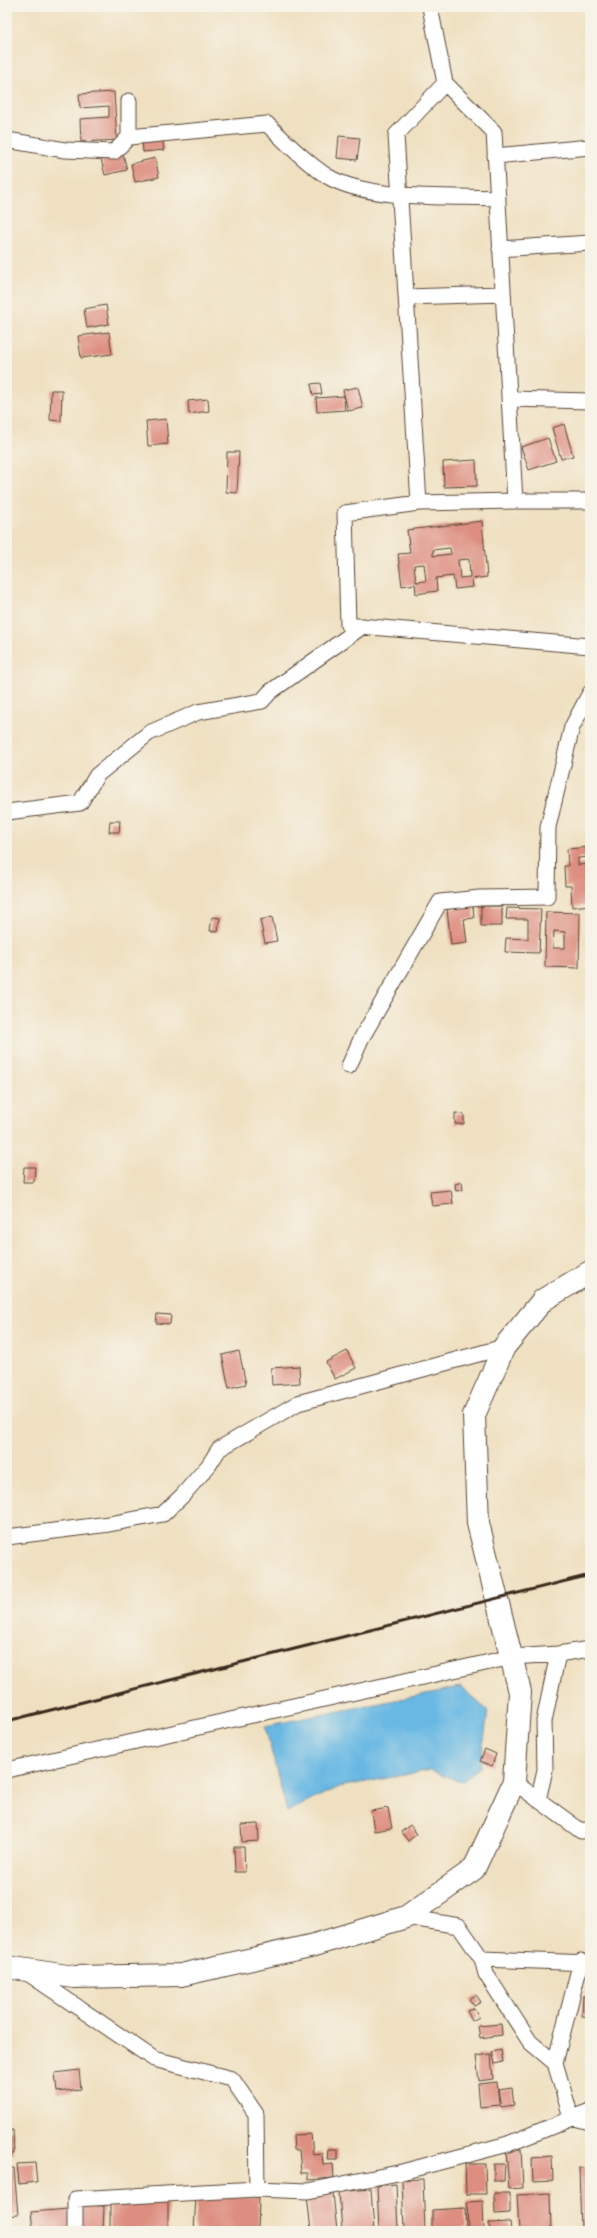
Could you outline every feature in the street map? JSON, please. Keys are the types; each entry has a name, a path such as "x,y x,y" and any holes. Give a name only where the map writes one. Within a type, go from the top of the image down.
{"main road":[{"path":"14,1968 74,1977 181,1974 314,1945 406,1916 474,1869 514,1782 520,1692 478,1523 474,1415 504,1347 543,1300 590,1272"}],"street":[{"path":"430,7 445,83 494,132 515,501"},
{"path":"419,503 396,135 445,83"},
{"path":"129,101 129,137"},
{"path":"7,140 65,150 114,152 129,137 267,124 300,156 327,176 348,186 399,194 498,198"},
{"path":"495,156 590,147"},
{"path":"500,249 590,243"},
{"path":"407,297 503,294"},
{"path":"509,400 590,401"},
{"path":"590,500 419,503 345,513 348,625 590,646"},
{"path":"7,812 80,803 97,775 149,733 198,712 262,701 270,692 363,626"},
{"path":"349,1066 362,1039 440,902 480,898 547,896 548,827 572,727 590,693"},
{"path":"7,1538 109,1524 163,1514 182,1496 209,1465 219,1449 298,1403 504,1347"},
{"path":"7,1770 512,1657 590,1650"},
{"path":"538,1800 546,1770 544,1721 558,1654"},
{"path":"514,1782 581,1831 590,1829"},
{"path":"406,1916 460,1926 482,1960 486,1974 530,2042 555,2063"},
{"path":"482,1960 585,1962 555,2063 570,2117"},
{"path":"14,1968 154,2059 232,2079 256,2114 257,2189"},
{"path":"75,2231 75,2200 257,2189 308,2191 398,2173 508,2144 570,2117 590,2111"},
{"path":"570,2117 590,2122"}],"water":[{"path":"461,1687 488,1711 480,1767 461,1782 431,1770 338,1787 287,1812 265,1726"}],"building":[{"path":"114,92 117,140 81,142 80,119 109,117 109,106 80,108 79,94"},
{"path":"162,135 164,150 143,152 142,137"},
{"path":"339,136 360,138 357,160 337,158"},
{"path":"123,154 127,170 105,175 101,159"},
{"path":"155,158 159,177 135,182 131,164"},
{"path":"106,305 109,324 87,328 84,309"},
{"path":"109,332 112,354 81,358 78,336"},
{"path":"320,383 322,394 313,395 311,384"},
{"path":"358,387 363,408 348,411 343,390"},
{"path":"51,390 62,390 61,421 50,420"},
{"path":"344,396 345,410 317,412 316,398"},
{"path":"208,399 209,411 189,414 188,401"},
{"path":"166,419 168,444 148,446 146,421"},
{"path":"564,424 573,456 561,459 552,428"},
{"path":"548,438 556,461 529,470 521,447"},
{"path":"227,452 239,452 237,493 226,492"},
{"path":"476,460 477,486 444,487 443,462"},
{"path":"482,521 487,577 472,579 473,587 455,589 453,576 436,578 437,591 416,594 415,584 402,586 398,554 410,553 407,530","holes":["450,548 451,554 433,556 433,550","469,559 470,577 460,578 458,560","424,564 426,581 416,582 414,565"]},
{"path":"110,821 120,821 119,832 109,832"},
{"path":"590,847 590,857 578,858 578,865 590,864 590,905 572,907 571,886 565,886 564,866 568,866 567,849"},
{"path":"473,906 474,918 464,919 467,943 451,945 447,909"},
{"path":"481,906 502,906 502,926 481,926"},
{"path":"507,908 541,909 539,953 505,952 506,938 528,939 528,919 506,919"},
{"path":"546,912 580,913 579,968 545,967","holes":["554,931 565,932 565,948 553,948"]},
{"path":"212,917 220,918 218,932 210,931"},
{"path":"272,917 277,941 265,943 260,920"},
{"path":"455,1113 464,1114 464,1124 455,1124"},
{"path":"24,1167 35,1167 34,1182 23,1182"},
{"path":"462,1182 463,1190 456,1191 455,1184"},
{"path":"451,1190 453,1204 432,1206 430,1192"},
{"path":"157,1314 171,1315 170,1324 156,1323"},
{"path":"239,1351 246,1384 229,1388 222,1355"},
{"path":"347,1351 356,1368 335,1379 326,1362"},
{"path":"299,1366 300,1383 272,1385 271,1368"},
{"path":"485,1749 496,1754 492,1766 480,1761"},
{"path":"388,1808 392,1828 374,1831 371,1811"},
{"path":"258,1824 259,1841 242,1842 241,1825"},
{"path":"410,1825 417,1834 408,1841 401,1832"},
{"path":"234,1847 244,1847 245,1872 235,1872"},
{"path":"476,1995 481,2002 474,2006 469,1999"},
{"path":"583,1996 590,1997 590,2017 582,2016"},
{"path":"474,2008 479,2017 472,2021 467,2011"},
{"path":"501,2024 502,2035 480,2038 478,2026"},
{"path":"501,2050 503,2062 495,2064 492,2052"},
{"path":"491,2054 493,2079 479,2081 476,2056"},
{"path":"79,2070 81,2089 57,2092 55,2073"},
{"path":"497,2082 499,2105 480,2107 478,2084"},
{"path":"512,2088 514,2105 501,2107 498,2090"},
{"path":"13,2130 14,2154 7,2154 7,2131"},
{"path":"311,2134 313,2154 322,2153 323,2165 333,2164 334,2178 308,2180 308,2173 301,2173 299,2150 294,2150 293,2135"},
{"path":"328,2149 338,2149 338,2160 327,2160"},
{"path":"521,2149 523,2188 509,2189 506,2150"},
{"path":"552,2156 553,2181 533,2182 532,2158"},
{"path":"35,2163 37,2182 19,2184 17,2164"},
{"path":"465,2164 485,2164 486,2194 466,2194"},
{"path":"494,2164 505,2164 504,2181 494,2181"},
{"path":"590,2167 590,2231 581,2231 579,2168"},
{"path":"7,2168 14,2168 18,2215 7,2216"},
{"path":"423,2179 425,2231 404,2231 402,2180"},
{"path":"396,2184 398,2231 379,2231 377,2186"},
{"path":"371,2189 374,2231 342,2231 339,2192"},
{"path":"333,2193 337,2231 311,2231 307,2195"},
{"path":"494,2193 510,2193 510,2213 495,2214"},
{"path":"550,2193 551,2231 519,2231 517,2195"},
{"path":"196,2195 259,2197 258,2231 194,2231"},
{"path":"168,2201 168,2231 110,2231 110,2202"},
{"path":"483,2201 484,2231 468,2231 467,2202"},
{"path":"82,2205 104,2206 103,2231 81,2231"},
{"path":"465,2208 466,2228 432,2231 432,2210"},
{"path":"69,2209 71,2231 33,2231 31,2212"},
{"path":"510,2222 511,2231 490,2231 489,2223"}],"railway":[{"path":"7,1721 590,1575"}]}
